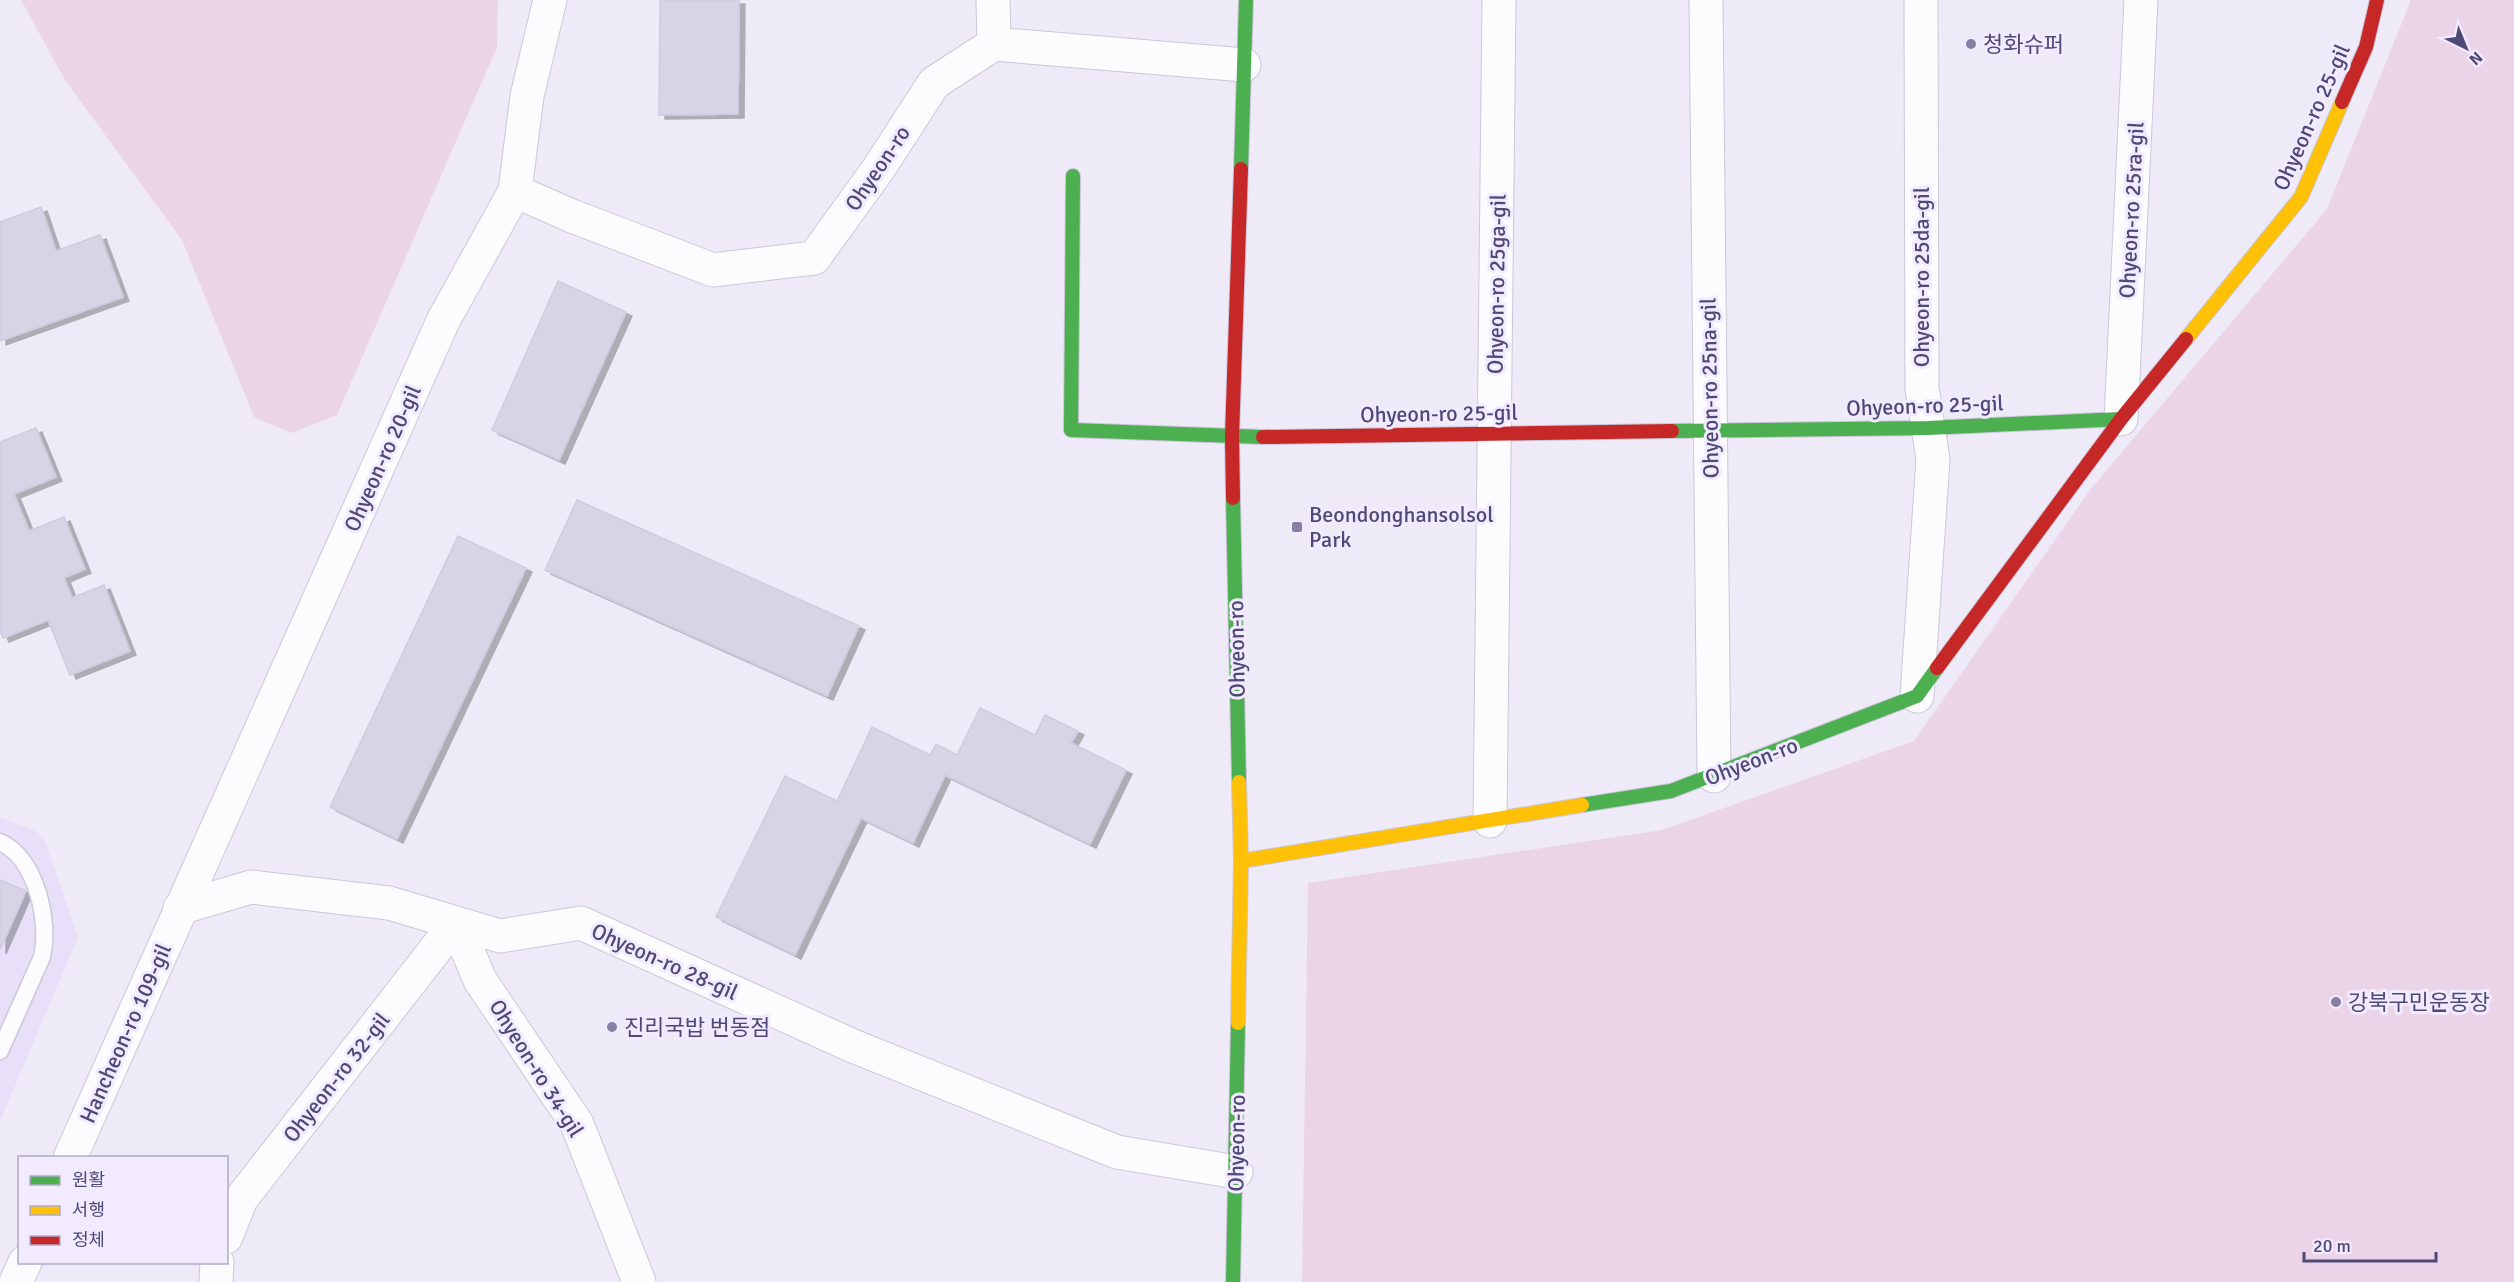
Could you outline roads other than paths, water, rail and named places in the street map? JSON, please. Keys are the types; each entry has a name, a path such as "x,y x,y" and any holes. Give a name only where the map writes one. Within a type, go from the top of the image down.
{"street":[{"name":"Ohyeon-ro 20-gil","path":"180,908 443,321 515,191 527,96 550,0"},
{"path":"993,0 994,44 1244,65"},
{"name":"Ohyeon-ro","path":"1233,1282 1241,861 1232,437 1246,0"},
{"name":"Ohyeon-ro 25ga-gil","path":"1490,821 1499,0"},
{"name":"Ohyeon-ro 25na-gil","path":"1706,0 1714,776"},
{"name":"Ohyeon-ro 25da-gil","path":"1917,696 1933,459 1922,387 1921,0"},
{"name":"Ohyeon-ro 25ra-gil","path":"2121,419 2141,0"},
{"name":"Ohyeon-ro 25-gil","path":"1232,437 1928,428 2121,419 2301,197 2366,47 2377,0"},
{"name":"Ohyeon-ro","path":"515,191 572,216 713,270 814,258 879,168 934,83 994,44"},
{"path":"1073,176 1071,430 1232,437"},
{"path":"1917,696 2121,419"},
{"name":"Ohyeon-ro","path":"1241,861 1671,791 1917,696"},
{"name":"Ohyeon-ro 28-gil","path":"180,908 251,887 389,903 500,936 581,923 853,1046 1117,1152 1236,1172"},
{"name":"Hancheon-ro 109-gil","path":"71,1156 180,908"},
{"name":"Ohyeon-ro 32-gil","path":"228,1232 241,1199 456,923"},
{"name":"Ohyeon-ro 34-gil","path":"456,923 480,980 577,1124 639,1282"},
{"path":"16,1282 25,1264"},
{"path":"216,1264 214,1268 216,1282"}],"lane":[{"path":"0,842 16,854 27,868 42,907 46,941 42,957 0,1051"}],"place":[{"name":"청화슈퍼","path":"1971,44"},
{"name":"Beondonghansolsol Park","path":"1297,527"},
{"name":"강북구민운동장","path":"2336,1002"},
{"name":"진리국밥 번동점","path":"612,1027"}]}
